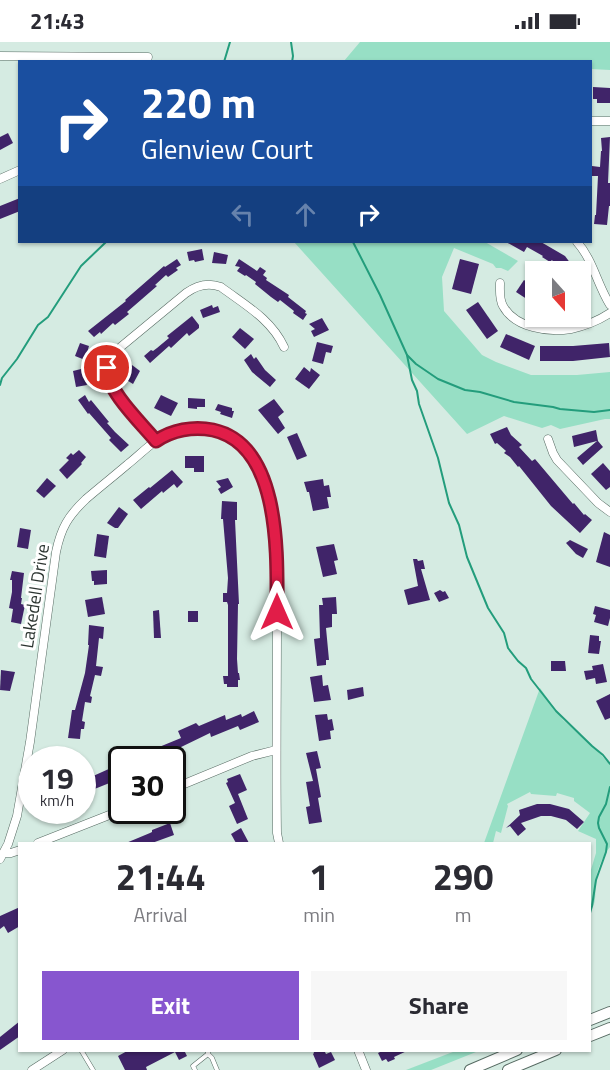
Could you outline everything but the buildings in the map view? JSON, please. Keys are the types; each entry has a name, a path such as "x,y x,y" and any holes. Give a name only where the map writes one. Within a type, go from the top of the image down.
{"main road":[{"path":"591,1020 610,1012"},
{"path":"591,1036 610,1028"},
{"path":"470,1070 512,1052"},
{"path":"508,1070 551,1052"}],"street":[{"path":"0,56 69,59 148,57"},
{"path":"592,121 610,121"},
{"path":"0,179 18,171"},
{"path":"578,243 591,261 610,305"},
{"path":"500,283 501,300 508,313 519,321 539,328 569,329 591,323 610,313"},
{"path":"156,441 117,394 111,385 107,368 117,350 186,293 200,285 221,287 266,320 276,331 284,347"},
{"name":"Lakedell Drive","path":"2,856 13,832 17,816 30,742 56,552 62,529 86,499 156,441 175,431 192,428 217,431 234,439 245,449 266,487 273,517 277,562 276,750 279,842"},
{"path":"548,439 557,460 598,503 610,512"},
{"path":"186,783 252,756 276,750"},
{"path":"41,842 108,816"},
{"path":"2,856 18,851"},
{"path":"32,1070 60,1052"},
{"path":"359,1052 366,1070"}],"lane":[{"path":"82,1052 92,1070"},
{"path":"195,1070 193,1066 208,1052 217,1070"}],"green space":[{"path":"360,42 610,42 610,70 592,69 592,60 345,60"},
{"path":"295,243 487,243 518,261 508,271 496,268 493,264 454,248 442,277 444,311 482,355 531,375 610,372 610,419 560,429 551,425 542,428 504,416 467,434"},
{"path":"540,688 563,720 594,747 610,765 610,847 598,870 595,900 591,909 591,870 596,853 596,839 578,831 590,813 574,801 574,798 557,793 556,796 531,794 530,792 507,804 501,833 496,831 493,842 484,842"},
{"path":"453,1052 476,1052 431,1070 406,1070"}],"waterway":[{"path":"225,60 230,42"},
{"path":"291,42 292,60"},
{"path":"0,385 2,378 38,325 48,317 81,266 105,243"},
{"path":"354,243 407,355 412,380 438,458 449,503 459,525 467,557 488,608 504,633 508,648 526,668 531,679 556,711 610,764"},
{"path":"407,355 438,379 465,390 514,402 560,409 594,412 610,410"},
{"path":"591,910 596,880 607,844 598,823 610,787"}],"route":[{"path":"107,368 111,385 117,394 156,441 175,431 201,428 217,431 234,439 249,454 266,487 273,517 277,562 277,612"}]}
